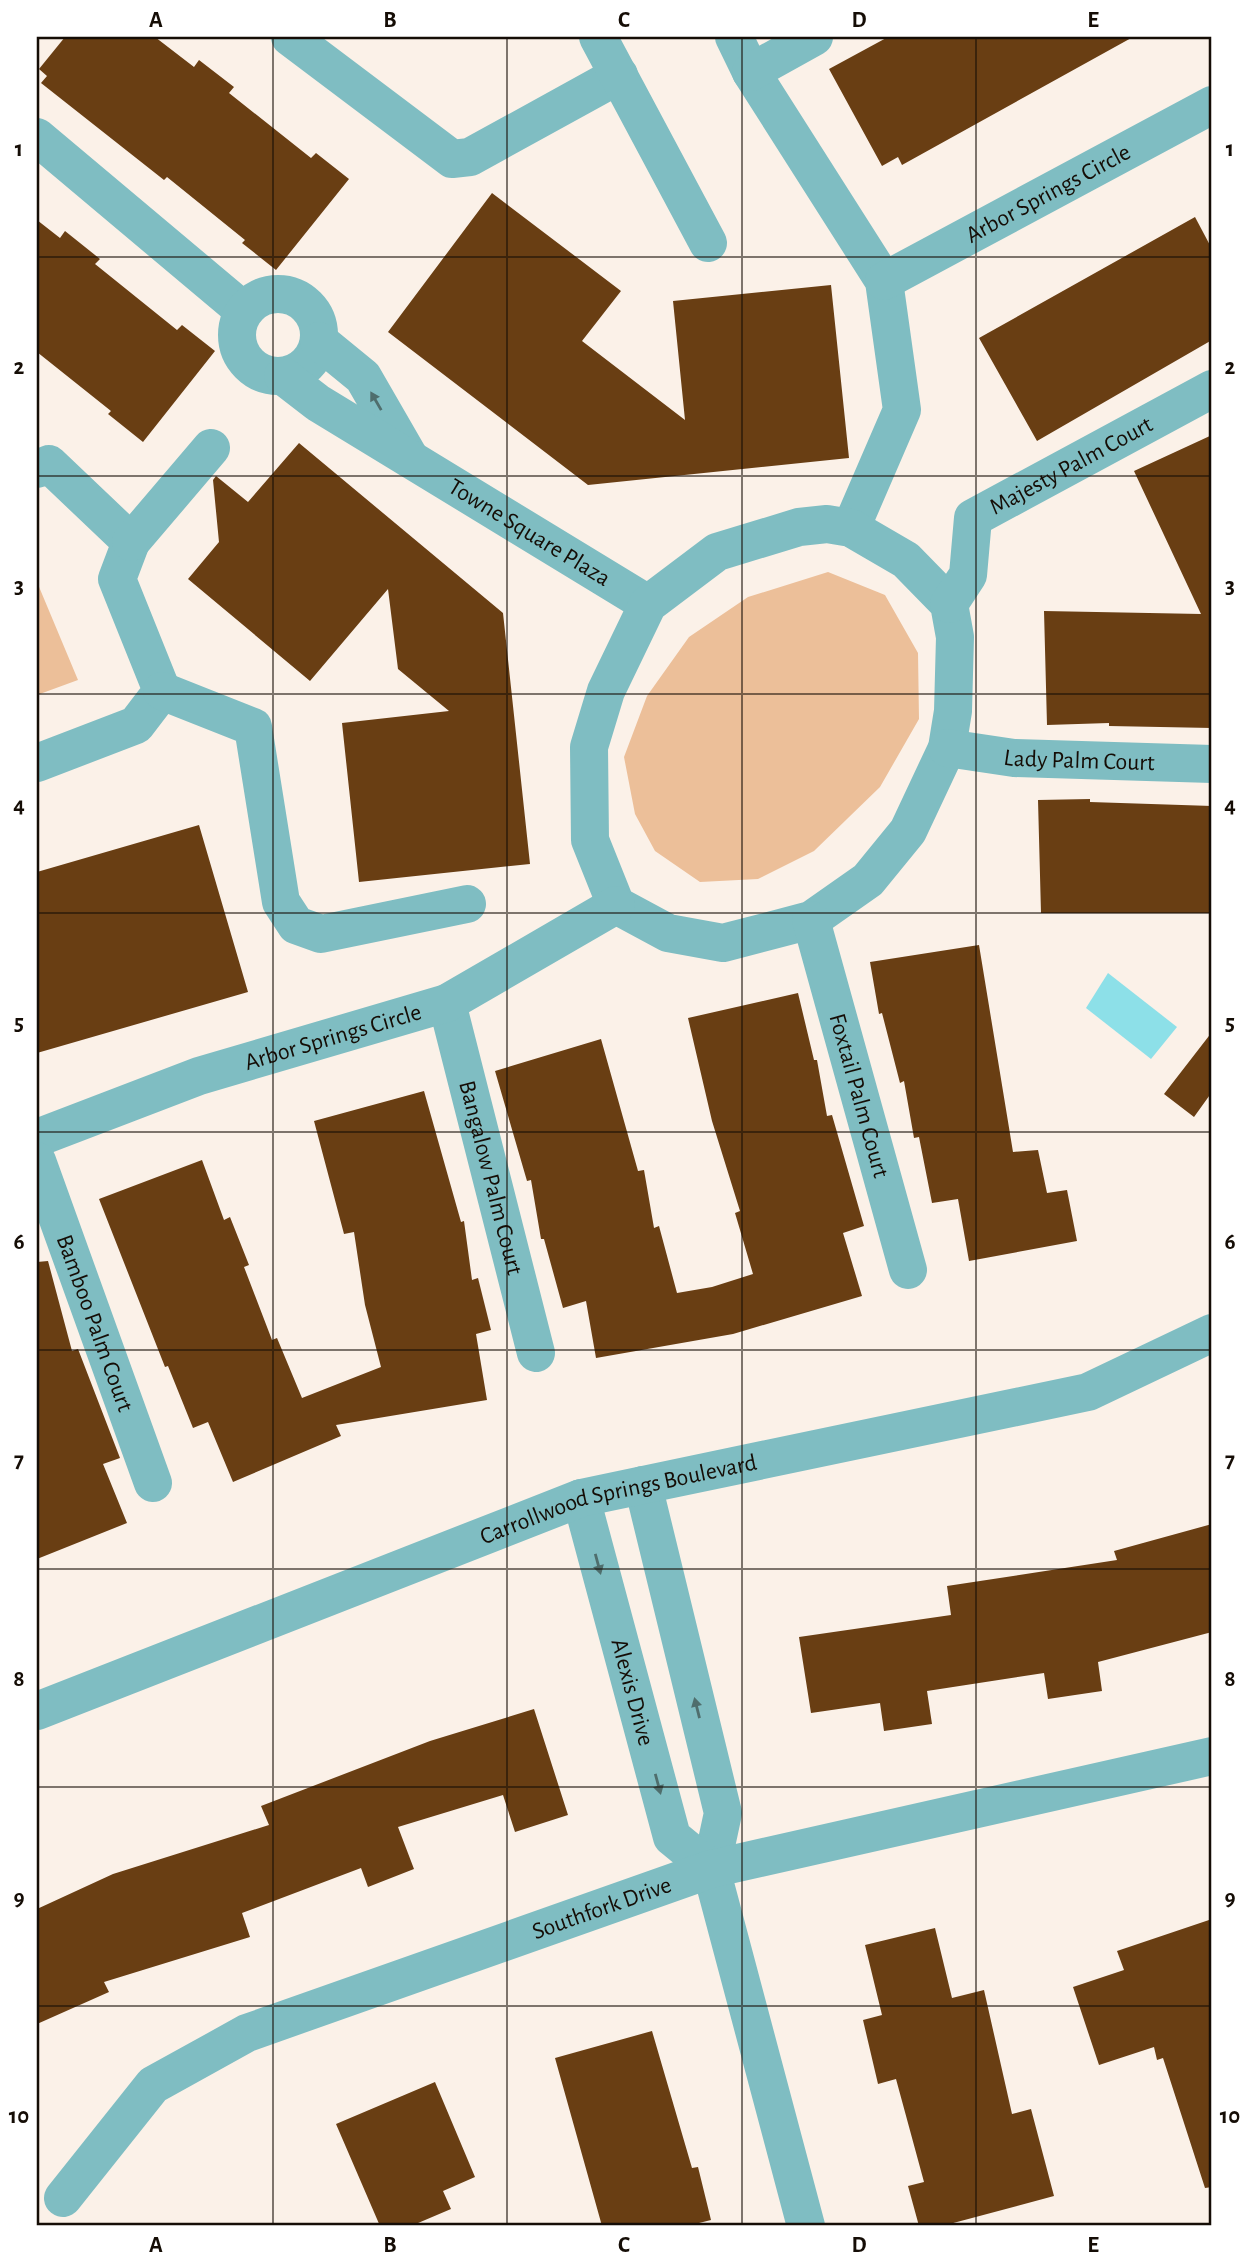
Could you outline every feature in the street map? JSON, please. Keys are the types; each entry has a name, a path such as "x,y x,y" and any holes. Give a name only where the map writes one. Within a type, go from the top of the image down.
{"street":[{"path":"598,37 708,243"},
{"path":"734,37 751,72 884,281 902,410 850,528"},
{"path":"751,72 814,37"},
{"path":"294,38 452,159 470,157 619,75"},
{"name":"Arbor Springs Circle","path":"884,281 1212,105"},
{"path":"37,137 244,311"},
{"name":"Towne Square Plaza","path":"411,460 363,377 320,341 313,314 293,297 266,295 244,311 236,337 239,351 256,371 269,376 283,376 317,403 648,604"},
{"path":"283,376 296,373 307,365 320,341"},
{"name":"Majesty Palm Court","path":"949,604 968,575 973,518 1212,389"},
{"path":"211,448 131,542 117,579 162,691 253,727 281,902 296,925 321,934 467,904"},
{"path":"37,469 49,464 131,542"},
{"path":"827,524 850,528 906,560 949,604 955,637 953,710 947,748 908,831 868,880 811,920 723,943 668,933 616,905 590,840 589,747 606,691 648,604 717,552 799,527 827,524"},
{"path":"37,763 136,724 162,691"},
{"name":"Lady Palm Court","path":"947,748 1014,758 1212,764"},
{"name":"Arbor Springs Circle","path":"37,1138 199,1076 447,1003 616,905"},
{"name":"Foxtail Palm Court","path":"811,920 908,1270"},
{"name":"Bangalow Palm Court","path":"447,1003 536,1353"},
{"name":"Bamboo Palm Court","path":"37,1161 153,1483"},
{"name":"Carrollwood Springs Boulevard","path":"37,1711 580,1498 1088,1392 1212,1333"},
{"path":"643,1485 723,1813 711,1869 806,2226"},
{"name":"Alexis Drive","path":"580,1498 672,1837 711,1869"},
{"name":"Southfork Drive","path":"63,2198 153,2085 247,2033 711,1869 1212,1756"}],"shaded area":[{"path":"828,572 885,595 918,653 919,719 880,787 814,851 758,879 700,882 655,851 635,814 624,757 647,696 689,637 748,597"},
{"path":"37,582 78,680 37,695"}],"water":[{"path":"1108,973 1177,1027 1151,1059 1086,1008"}],"building":[{"path":"65,37 155,37 194,67 199,60 234,87 229,93 311,158 316,153 349,179 276,270 242,243 245,240 167,177 164,180 41,83 47,76 39,69"},
{"path":"888,37 1133,37 902,165 898,157 882,166 829,69"},
{"path":"492,193 621,291 582,341 685,420 673,301 831,285 849,458 588,485 388,332"},
{"path":"1195,217 1212,249 1212,340 1037,441 979,338"},
{"path":"37,220 60,238 65,231 100,259 95,264 177,330 182,325 215,351 143,442 108,414 111,411 37,352"},
{"path":"1212,435 1212,728 1109,726 1109,723 1047,725 1044,611 1201,614 1134,471"},
{"path":"299,443 503,613 530,864 359,882 342,723 449,711 398,669 388,589 310,681 188,579 219,542 213,480 216,476 248,502"},
{"path":"1090,799 1090,802 1212,806 1212,913 1041,913 1038,800"},
{"path":"199,825 248,992 37,1053 37,872"},
{"path":"979,945 1013,1152 1038,1150 1047,1193 1067,1190 1077,1241 969,1261 958,1199 932,1203 919,1137 914,1138 904,1081 900,1083 882,1013 879,1014 870,962"},
{"path":"798,993 814,1060 817,1060 827,1116 832,1115 864,1226 843,1233 862,1296 733,1334 596,1358 586,1301 563,1308 544,1239 541,1239 531,1180 527,1181 495,1071 601,1039 638,1171 644,1170 654,1228 659,1226 677,1293 712,1287 753,1274 735,1213 740,1211 712,1121 688,1018"},
{"path":"1212,1032 1212,1092 1194,1117 1164,1094"},
{"path":"424,1091 461,1222 464,1221 472,1280 478,1278 491,1330 476,1334 487,1400 336,1425 341,1436 233,1482 208,1422 193,1428 168,1366 165,1367 99,1199 202,1160 224,1220 230,1217 249,1265 244,1267 272,1340 277,1338 302,1398 381,1367 365,1305 354,1232 344,1234 314,1121"},
{"path":"48,1261 72,1351 78,1349 120,1458 103,1464 127,1523 37,1559 37,1262"},
{"path":"1212,1524 1212,1632 1098,1662 1102,1691 1048,1699 1044,1673 927,1691 932,1724 884,1731 880,1703 811,1713 799,1637 951,1615 947,1586 1117,1560 1114,1551"},
{"path":"534,1709 568,1815 515,1832 503,1795 398,1827 414,1869 368,1887 361,1868 242,1913 250,1937 104,1982 109,1992 37,2024 37,1909 113,1874 269,1825 261,1806 430,1741"},
{"path":"1212,1919 1212,2187 1205,2188 1163,2058 1157,2060 1154,2047 1099,2065 1073,1987 1124,1970 1117,1951"},
{"path":"935,1928 952,1998 984,1990 1012,2114 1031,2109 1054,2196 942,2226 919,2226 908,2186 924,2182 896,2079 878,2084 863,2020 882,2015 865,1945"},
{"path":"652,2031 692,2168 698,2167 711,2220 687,2226 602,2226 555,2058"},
{"path":"435,2082 475,2177 443,2191 451,2209 411,2226 380,2226 336,2124"}]}
